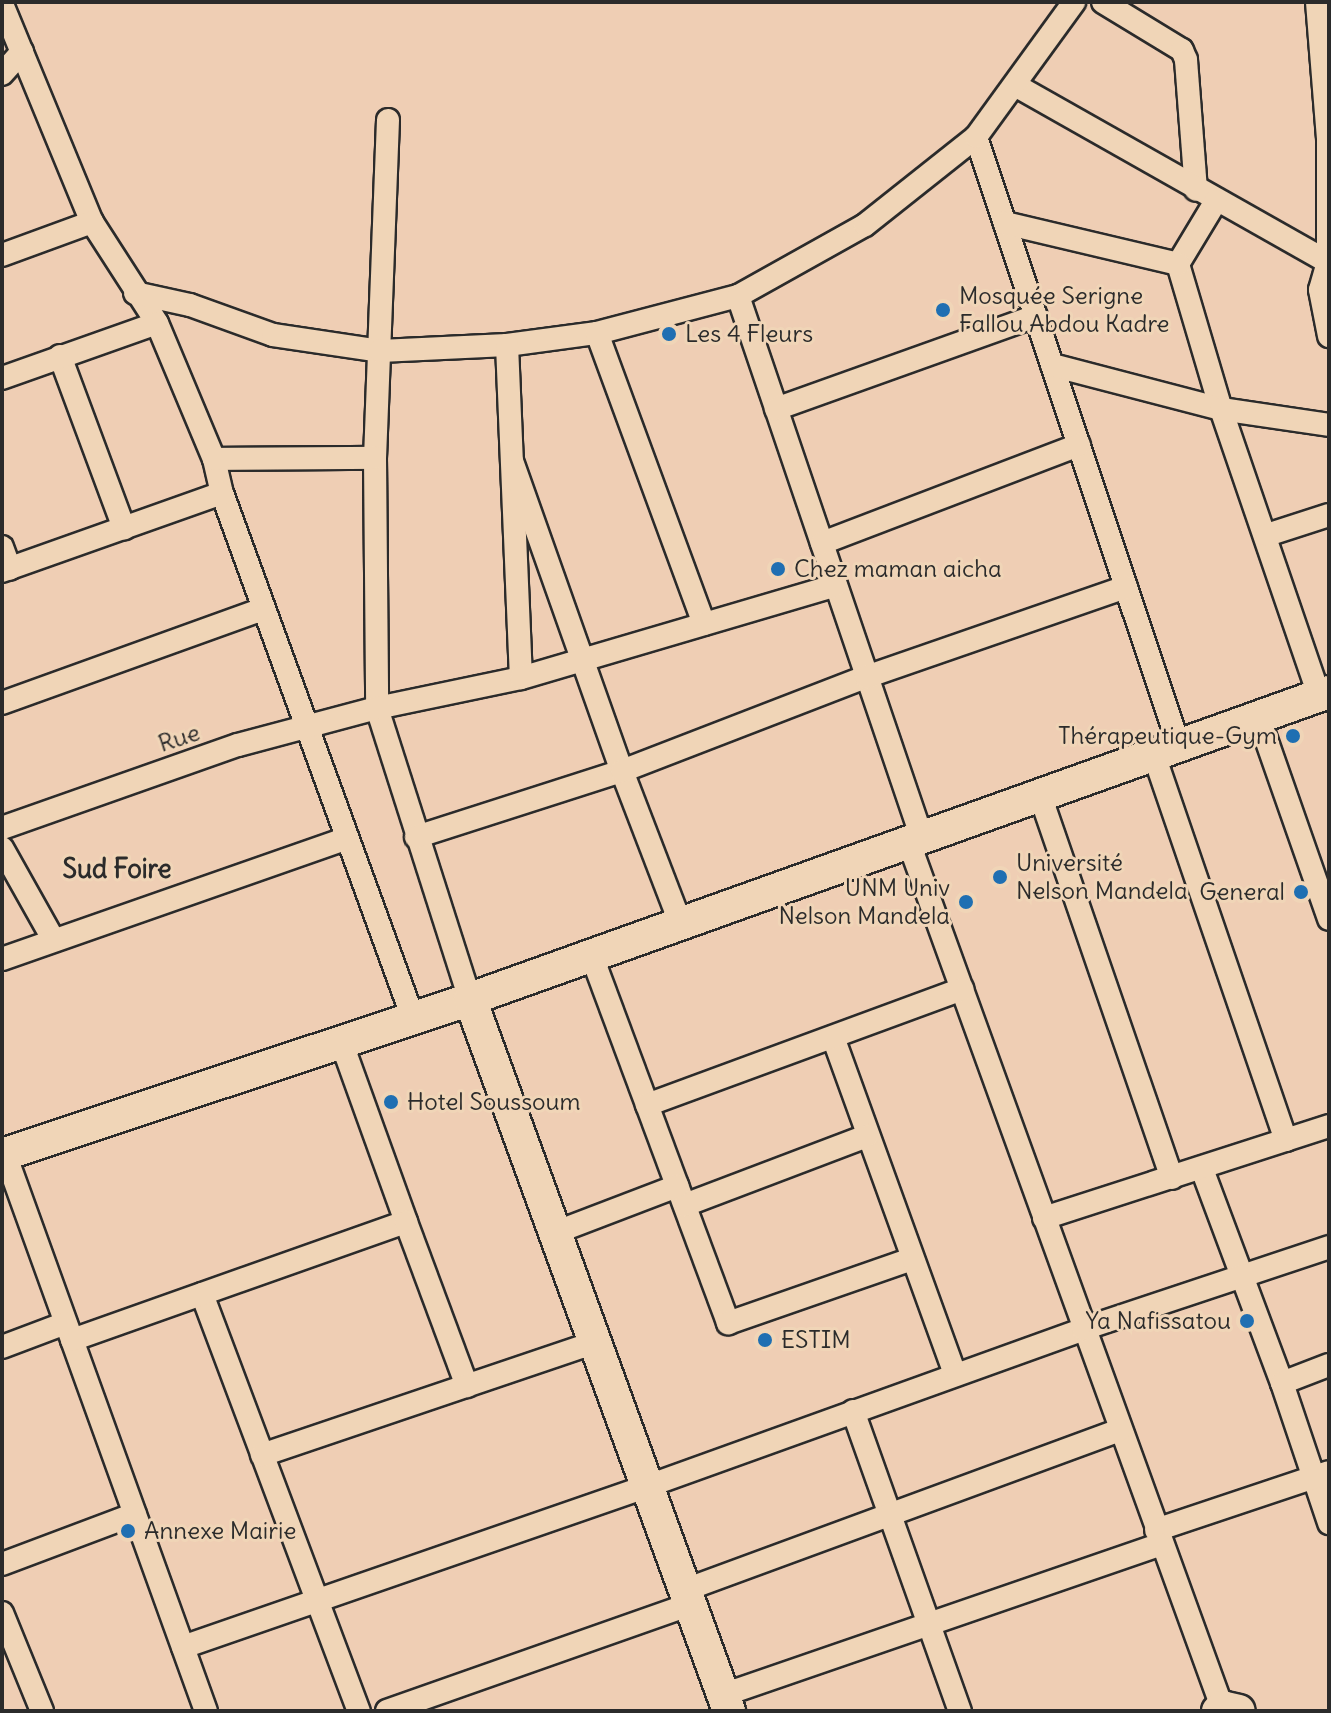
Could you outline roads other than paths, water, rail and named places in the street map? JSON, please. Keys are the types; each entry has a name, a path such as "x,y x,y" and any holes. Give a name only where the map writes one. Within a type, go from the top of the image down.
{"street":[{"path":"135,293 190,305 273,335 380,351 507,345 597,333 738,296 865,225 976,137 1074,2"},
{"path":"1103,2 1182,50 1186,60 1196,190"},
{"path":"1317,2 1328,138 1329,262 1320,290 1329,336"},
{"path":"2,4 92,222 157,323 214,459 222,493 305,727 413,1018"},
{"path":"2,74 22,52"},
{"path":"1015,85 1196,190 1329,262"},
{"path":"388,120 375,458 377,708 470,999 726,1703 1320,1475"},
{"path":"976,137 1126,587 1166,750 1286,1140"},
{"path":"206,1711 3,1154 470,999 1324,693 1221,409 1178,264 1216,201"},
{"path":"2,255 92,222"},
{"path":"1005,223 1178,264"},
{"path":"738,296 866,677 962,989 1158,1537 1226,1710"},
{"path":"776,409 1036,316"},
{"path":"2,378 157,323"},
{"path":"597,333 704,624"},
{"path":"507,345 521,678"},
{"path":"60,356 124,528"},
{"path":"1052,365 1221,409 1329,425"},
{"path":"822,543 1079,445"},
{"path":"214,459 375,458"},
{"path":"512,461 622,771 680,922"},
{"path":"2,547 6,570 222,493"},
{"path":"1267,535 1329,515"},
{"name":"Rue","path":"2,828 163,770 305,727 377,708 521,678 836,585"},
{"path":"416,837 622,771 866,677 1126,587"},
{"path":"2,703 263,609"},
{"path":"1258,716 1329,919"},
{"path":"1040,795 1172,1178"},
{"path":"2,959 347,838"},
{"path":"2,848 53,939"},
{"path":"591,954 728,1323 912,1259"},
{"path":"647,1105 962,989"},
{"path":"833,1037 955,1374"},
{"path":"341,1041 467,1386"},
{"path":"1044,1218 1329,1126"},
{"path":"554,1233 867,1136"},
{"path":"1202,1169 1320,1475 1329,1523"},
{"path":"2,1347 69,1332 202,1294 406,1222"},
{"path":"183,1647 648,1486 1083,1329 1329,1247"},
{"path":"202,1294 359,1711"},
{"path":"262,1455 595,1342"},
{"path":"1282,1383 1329,1365"},
{"path":"853,1411 960,1711"},
{"path":"387,1711 1120,1430"},
{"path":"2,1564 135,1514"},
{"path":"2,1613 42,1711"}],"place":[{"name":"Mosquée Serigne Fallou Abdou Kadre","path":"943,310"},
{"name":"Les 4 Fleurs","path":"669,334"},
{"name":"Chez maman aicha","path":"778,569"},
{"name":"Thérapeutique-Gym","path":"1293,736"},
{"name":"Université Nelson Mandela","path":"1000,877"},
{"name":"General","path":"1301,892"},
{"name":"UNM Univ Nelson Mandela","path":"966,902"},
{"name":"Hotel Soussoum","path":"391,1102"},
{"name":"Ya Nafissatou","path":"1247,1321"},
{"name":"ESTIM","path":"765,1340"},
{"name":"Annexe Mairie","path":"128,1531"}],"district":[{"name":"Sud Foire","path":"117,869"}]}
